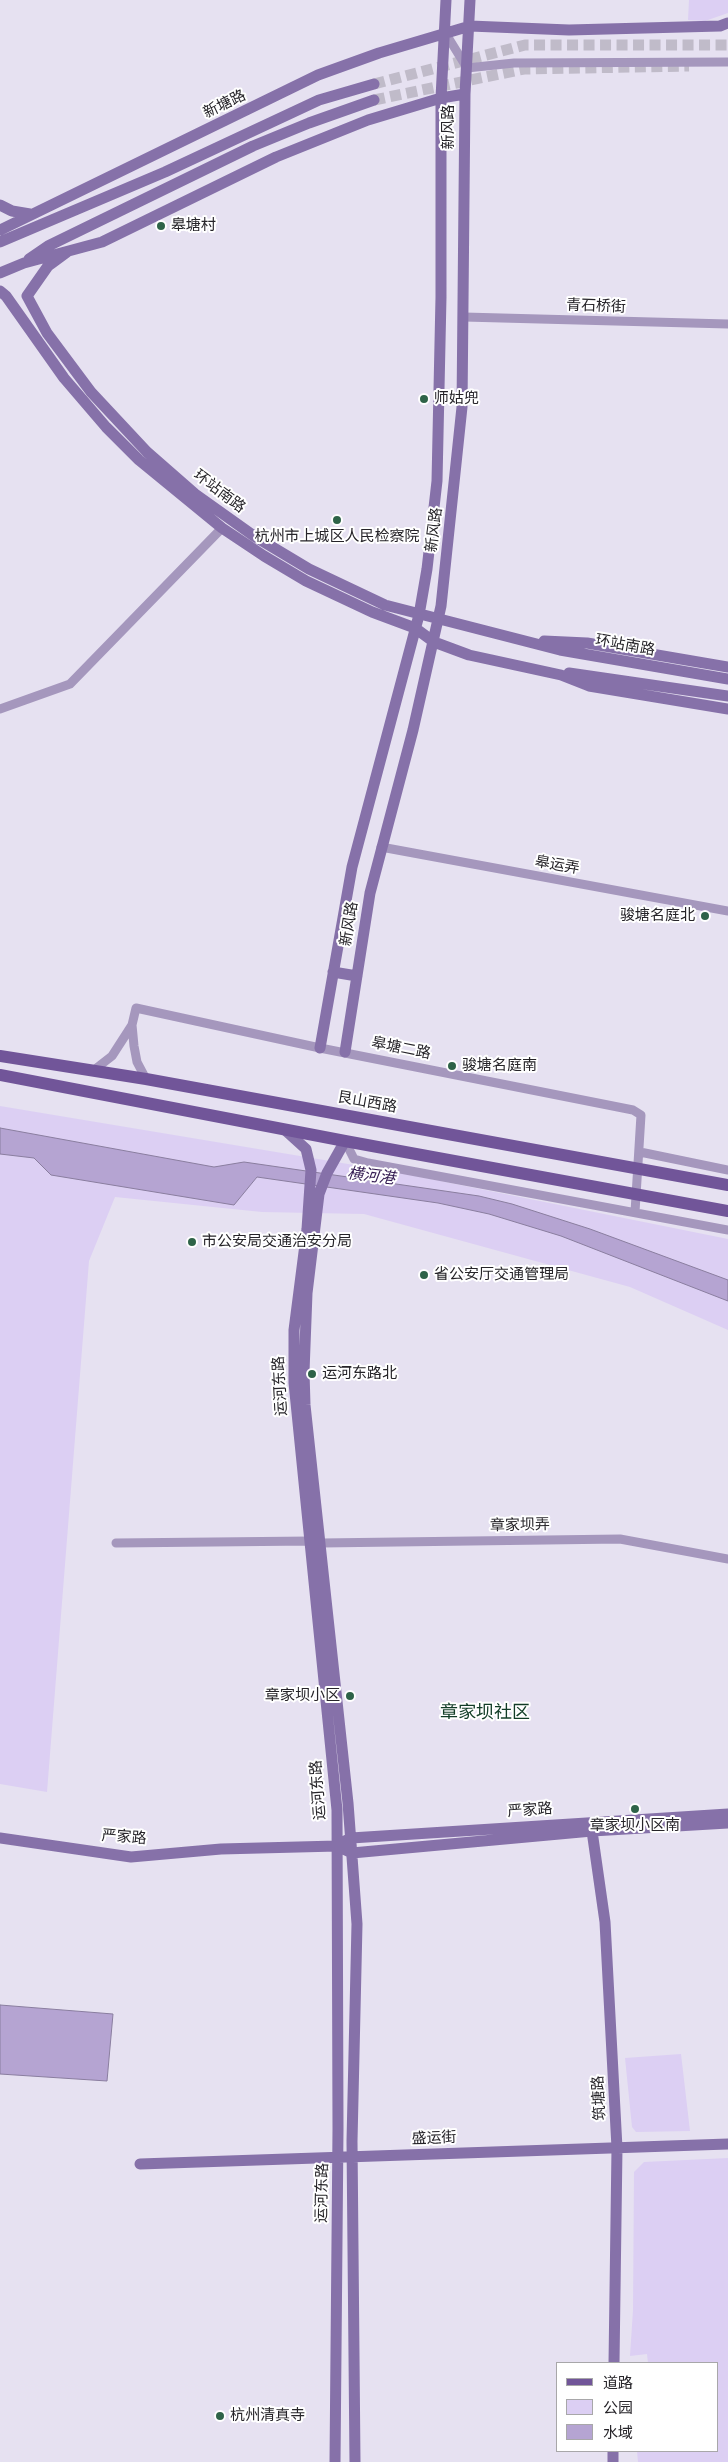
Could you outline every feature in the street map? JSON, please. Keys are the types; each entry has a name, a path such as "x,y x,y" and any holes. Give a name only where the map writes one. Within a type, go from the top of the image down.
{"main road":[{"name":"新风路","path":"320,1048 352,867 419,615 427,569 437,481 441,297 441,98 446,34 446,0"},
{"name":"新风路","path":"345,1052 370,894 440,618 462,407 465,94 470,0"},
{"path":"470,26 569,30 720,26 728,23"},
{"name":"新塘路","path":"0,230 318,75 379,53 470,26"},
{"path":"0,242 165,172 319,100 374,84"},
{"path":"0,273 24,263 102,242 276,158 368,120 441,98 465,94"},
{"path":"24,263 48,246 253,146 309,123 374,100"},
{"path":"0,205 12,211 30,214"},
{"name":"环站南路","path":"67,252 40,274 27,299 74,371 147,452 211,506 293,560 385,605 419,615 440,618 560,650 728,680"},
{"name":"环站南路","path":"0,291 22,318 53,364 111,432 172,490 222,528 264,556 326,591 372,612 415,628 434,642 469,655 561,675 589,686 728,709"},
{"name":"环站南路","path":"518,640 587,643 728,667"},
{"name":"环站南路","path":"520,667 728,696"},
{"path":"333,972 357,976"},
{"name":"艮山西路","path":"0,1056 146,1079 728,1186"},
{"path":"0,1075 344,1141 728,1211"},
{"name":"运河东路","path":"284,1129 306,1149 315,1191 307,1293 304,1372 337,1810 338,2157 335,2462"},
{"name":"运河东路","path":"315,1191 344,1141"},
{"name":"运河东路","path":"316,1542 351,1838 357,1924 352,2157 355,2462"},
{"name":"严家路","path":"337,1846 351,1838 728,1814"},
{"name":"严家路","path":"0,1838 131,1857 221,1849 337,1846 352,1853 592,1832 728,1823"},
{"name":"筑塘路","path":"592,1832 606,1922 617,2148 614,2362"},
{"name":"盛运街","path":"140,2164 728,2144"}],"street":[{"path":"446,34 467,68 514,63 728,62"},
{"name":"青石桥街","path":"464,317 728,324"},
{"path":"0,710 70,684 222,528"},
{"name":"皋运弄","path":"381,847 728,911"},
{"name":"皋塘二路","path":"132,1025 136,1008 320,1048 632,1110 641,1115 640,1152"},
{"path":"94,1070 112,1056 132,1025"},
{"path":"132,1025 137,1062 146,1079"},
{"path":"344,1141 354,1159 368,1163 728,1230"},
{"path":"635,1212 640,1152 728,1170"},
{"name":"章家坝弄","path":"116,1542 280,1543 620,1539 728,1559"}],"green space":[{"path":"689,0 728,0 728,13 705,21 688,20"},
{"path":"0,1106 396,1172 728,1239 728,1330 630,1287 364,1214 262,1212 115,1197 89,1261 47,1792 0,1784"},
{"path":"681,2054 690,2131 636,2132 632,2127 625,2058"},
{"path":"728,2158 728,2462 638,2462 637,2452 718,2452 718,2362 648,2362 647,2354 630,2356 633,2310 634,2172 644,2162"}],"water":[{"path":"0,1128 214,1167 244,1162 479,1196 512,1204 590,1229 728,1280 728,1301 561,1236 489,1214 438,1203 257,1177 234,1205 51,1175 34,1158 0,1154"},
{"path":"0,2005 113,2014 107,2081 0,2074"}],"tunnel":[{"path":"374,84 525,45 728,45"},
{"path":"374,100 524,69 689,66"}],"place":[{"name":"皋塘村","path":"161,226"},
{"name":"师姑兜","path":"424,399"},
{"name":"杭州市上城区人民检察院","path":"337,520"},
{"name":"骏塘名庭北","path":"705,916"},
{"name":"骏塘名庭南","path":"452,1066"},
{"name":"市公安局交通治安分局","path":"192,1242"},
{"name":"省公安厅交通管理局","path":"424,1275"},
{"name":"运河东路北","path":"312,1374"},
{"name":"章家坝小区","path":"350,1696"},
{"name":"章家坝小区南","path":"635,1809"},
{"name":"杭州清真寺","path":"220,2416"}],"district":[{"name":"章家坝社区","path":"485,1714"}],"water label":[{"name":"横河港","path":"371,1177"}]}
